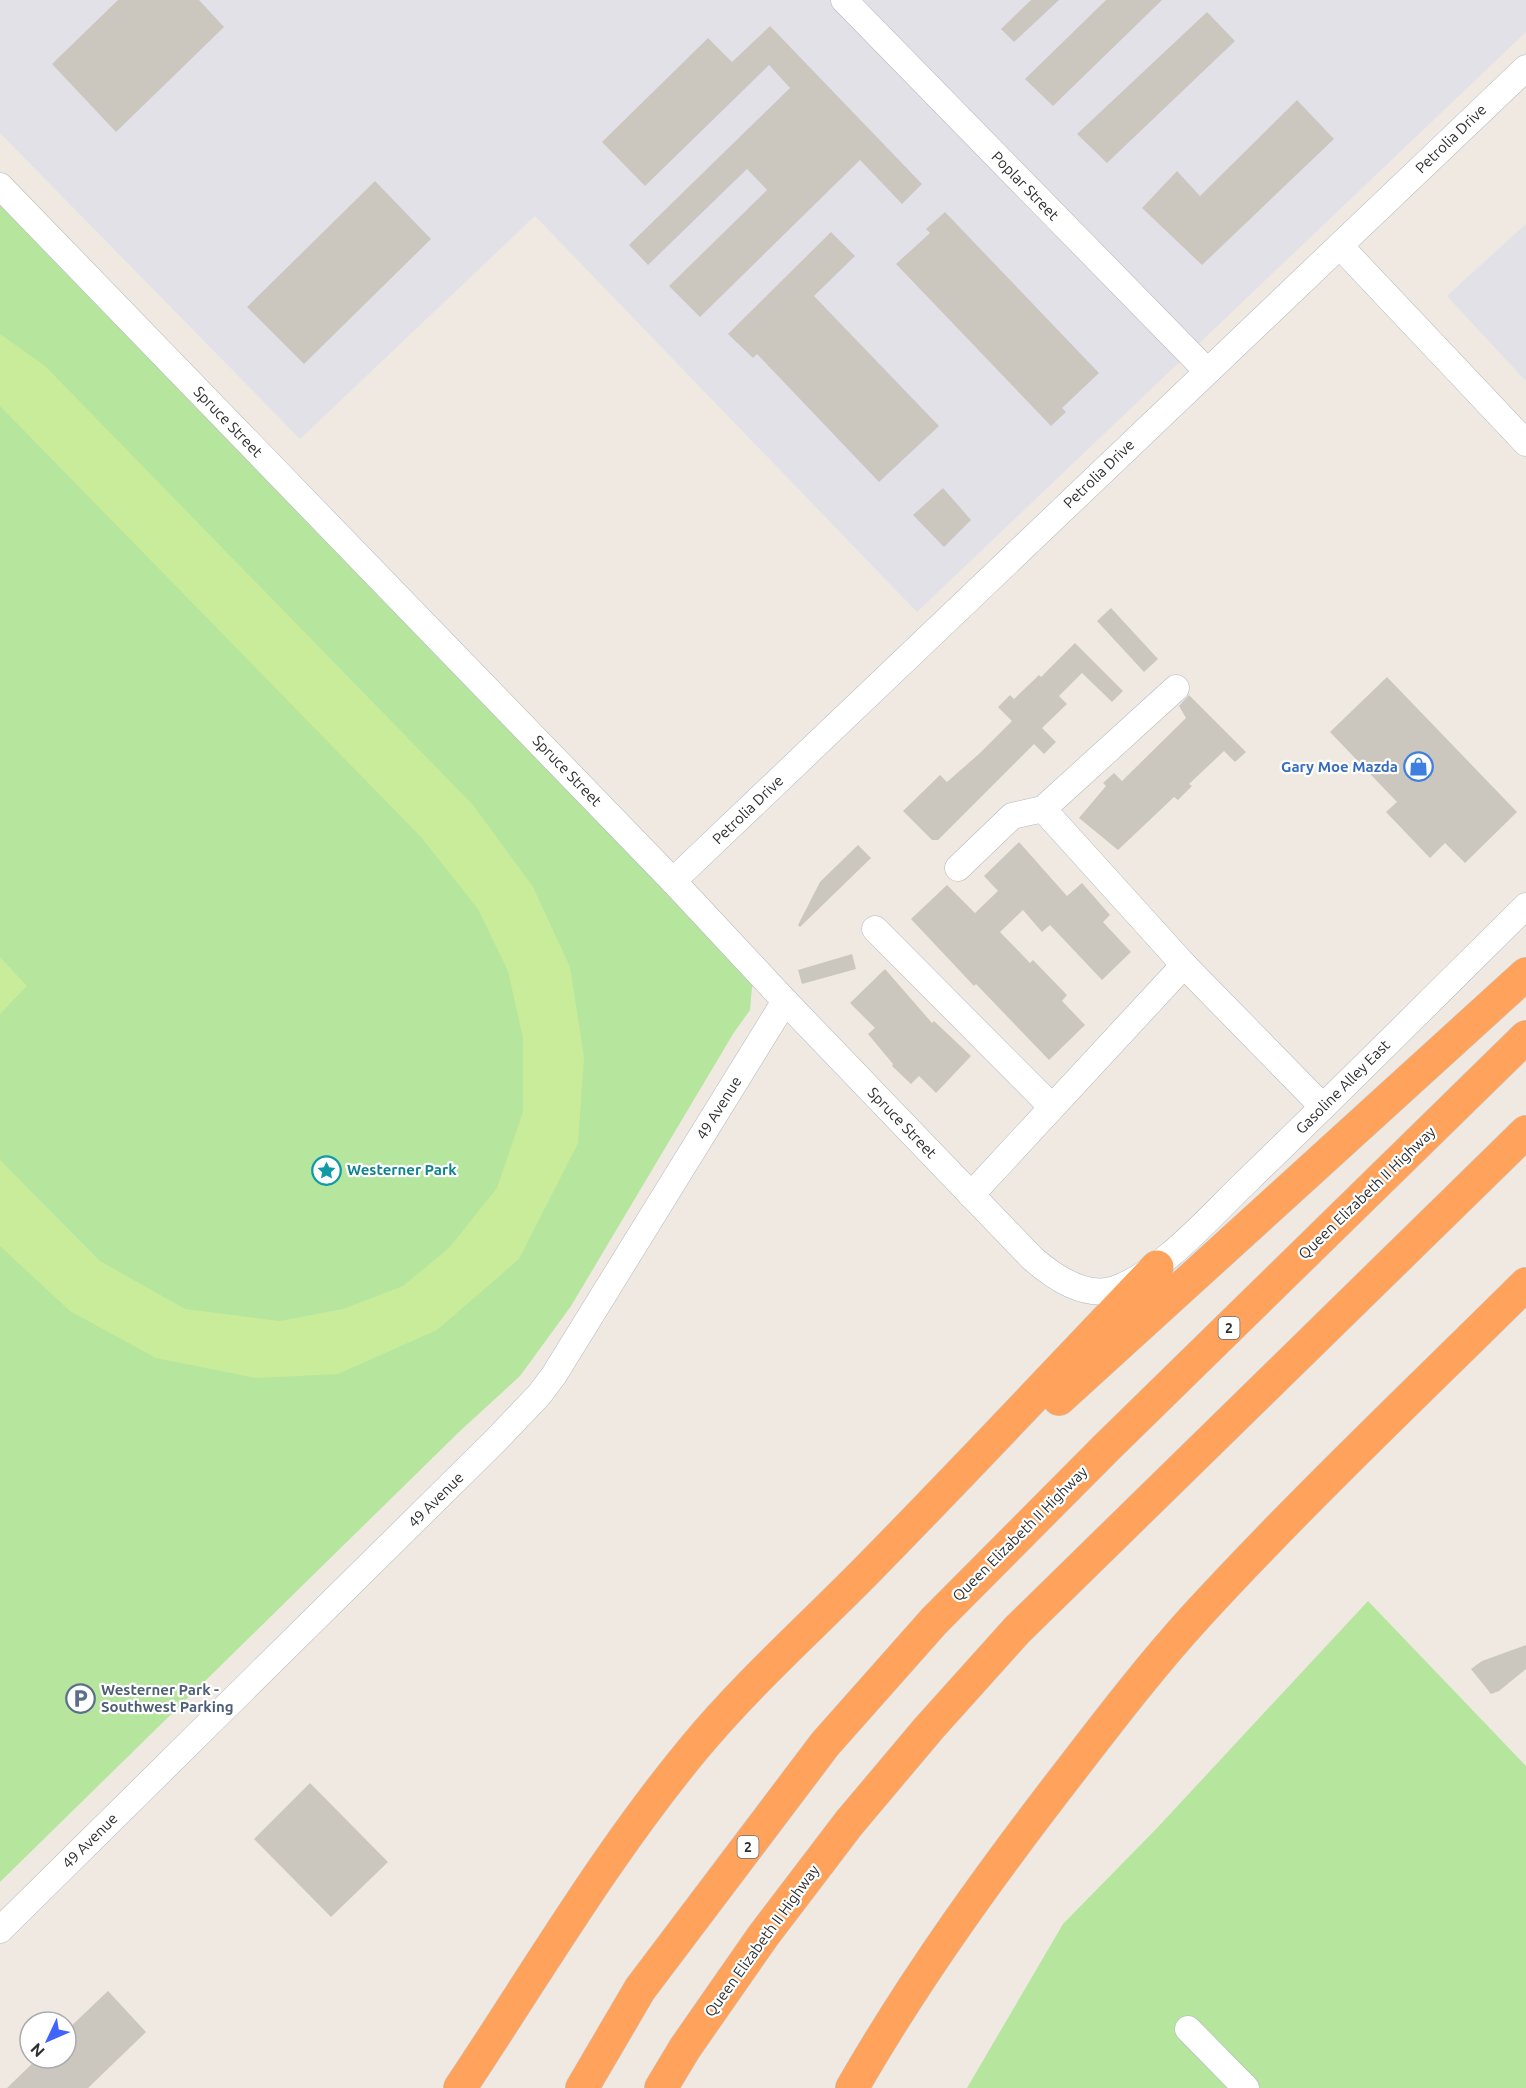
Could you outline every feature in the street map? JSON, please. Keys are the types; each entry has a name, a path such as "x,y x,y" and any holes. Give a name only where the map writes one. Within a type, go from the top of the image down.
{"highway":[{"path":"868,1569 978,1473 1526,974"},
{"name":"Queen Elizabeth II Highway","path":"582,2088 640,1989 825,1744 934,1621 1107,1447 1526,1037"},
{"name":"Queen Elizabeth II Highway","path":"661,2088 763,1936 849,1823 929,1728 1017,1630 1526,1132"},
{"path":"460,2088 584,1899 663,1787 696,1746 1157,1267"},
{"path":"852,2088 925,1971 981,1890 1040,1809 1137,1685 1196,1616 1280,1528 1526,1284"}],"street":[{"name":"Poplar Street","path":"844,0 1207,371"},
{"name":"Petrolia Drive","path":"673,881 1526,68"},
{"name":"Spruce Street","path":"0,186 673,881 1033,1259 1049,1273 1066,1282 1097,1292 1113,1290 1157,1267"},
{"path":"1340,246 1526,443"},
{"path":"958,868 1012,816 1043,809 1176,688"},
{"path":"1043,809 1184,965 1323,1107"},
{"name":"Gasoline Alley East","path":"1157,1267 1526,906"},
{"path":"875,929 1052,1107"},
{"path":"971,1195 1184,965"},
{"name":"49 Avenue","path":"0,1929 539,1395 554,1375 786,1001"},
{"path":"1188,2029 1246,2088"}],"shaded area":[{"path":"0,0 1526,0 1526,32 917,612 535,216 300,439 0,133"},
{"path":"1526,224 1526,381 1447,296"}],"green space":[{"name":"Westerner Park","path":"0,202 753,976 750,1010 733,1034 571,1306 520,1376 460,1431 0,1882"},
{"path":"0,334 45,366 473,805 533,887 570,967 584,1057 578,1143 519,1259 437,1330 338,1374 256,1378 156,1358 70,1311 0,1246 0,1160 100,1261 185,1309 280,1321 343,1309 403,1286 449,1248 497,1188 523,1112 523,1038 508,971 478,909 421,837 0,406"},
{"path":"0,957 27,986 0,1014"},
{"path":"1368,1601 1526,1766 1526,2088 967,2088 1063,1924 1158,1827"}],"building":[{"path":"118,0 199,0 224,27 116,132 52,64"},
{"path":"1031,0 1059,0 1014,42 1001,29"},
{"path":"1106,0 1162,0 1053,106 1025,79"},
{"path":"1207,12 1235,41 1107,163 1077,134"},
{"path":"770,26 922,184 902,204 860,160 700,317 669,286 767,190 747,169 648,265 629,245 790,88 769,65 645,186 602,142 708,38 732,62"},
{"path":"1297,100 1334,139 1202,265 1142,208 1177,171 1200,196"},
{"path":"375,181 431,239 304,364 247,307"},
{"path":"945,212 1099,373 1062,408 1066,412 1051,426 896,264 930,233 926,229"},
{"path":"831,232 855,256 814,296 939,426 879,482 757,354 753,358 728,334"},
{"path":"943,488 971,520 944,547 913,515"},
{"path":"1111,608 1158,659 1144,672 1097,621"},
{"path":"1075,643 1123,691 1112,702 1082,673 1059,696 1067,704 1042,728 1056,742 1044,754 1034,744 938,840 932,840 903,811 940,775 947,782 980,753 1012,721 998,707 1010,695 1014,699 1039,675 1041,677"},
{"name":"Gary Moe Mazda","path":"1387,677 1517,812 1465,863 1445,843 1430,858 1386,812 1397,802 1330,732"},
{"path":"1189,695 1246,752 1235,762 1224,751 1189,784 1192,786 1178,800 1174,797 1118,850 1079,818 1106,786 1103,783 1114,773 1122,781 1186,718 1179,706"},
{"path":"1019,842 1067,896 1082,883 1110,915 1103,922 1131,952 1102,980 1050,925 1042,932 1023,910 1000,932 1030,963 1033,960 1067,995 1062,1001 1085,1025 1049,1060 976,984 974,986 911,919 947,885 975,913 998,891 984,876"},
{"path":"858,845 871,858 800,927 798,925 820,882"},
{"path":"852,954 856,969 802,984 798,970"},
{"path":"885,969 932,1023 934,1021 971,1056 936,1093 919,1076 911,1084 892,1066 893,1064 868,1034 875,1028 850,1003"},
{"path":"1526,1645 1526,1669 1499,1691 1491,1694 1471,1669 1482,1661"},
{"path":"310,1783 388,1862 331,1917 254,1839"},
{"path":"108,1991 146,2032 88,2088 7,2088 26,2070 78,2070 78,2020"}],"place":[{"name":"Gary Moe Mazda","path":"1419,767"},
{"name":"Westerner Park","path":"326,1170"},
{"name":"Westerner Park - Southwest Parking","path":"80,1699"}]}
